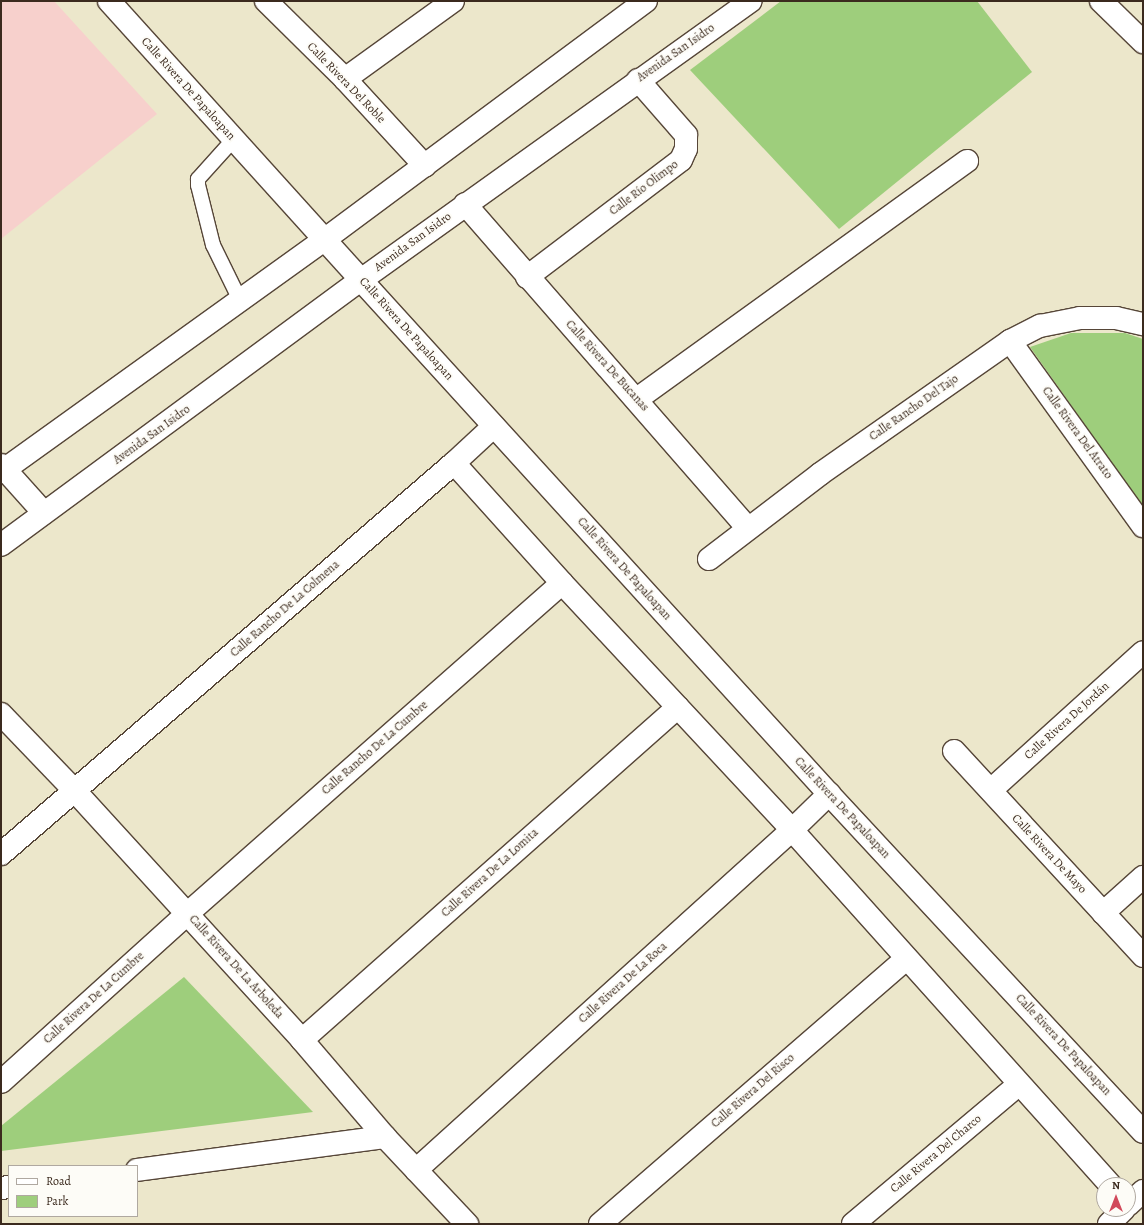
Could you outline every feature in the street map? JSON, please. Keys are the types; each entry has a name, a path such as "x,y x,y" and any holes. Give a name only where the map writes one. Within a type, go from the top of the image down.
{"street":[{"name":"Calle Rivera De Papaloapan","path":"109,1 324,240 829,794 1143,1132"},
{"name":"Calle Rivera Del Roble","path":"266,1 345,79 425,166"},
{"path":"345,79 453,1"},
{"path":"44,513 2,469 324,240 646,1"},
{"name":"Avenida San Isidro","path":"1,545 465,204 750,1"},
{"path":"1101,1 1143,42"},
{"name":"Calle Río Olimpo","path":"528,276 681,160 686,149 686,135 638,80"},
{"path":"637,399 968,161"},
{"name":"Calle Rivera De Bucanas","path":"465,204 637,399 748,528"},
{"name":"Calle Rancho Del Tajo","path":"709,559 827,469 1010,341 1040,326 1080,318 1116,318 1143,324"},
{"name":"Calle Rivera Del Atrato","path":"1010,341 1143,526"},
{"name":"Calle Rancho De La Colmena","path":"1,854 454,463 494,426"},
{"path":"454,463 792,830 1103,1177"},
{"name":"Calle Rancho De La Cumbre","path":"187,914 562,582"},
{"name":"Calle Rivera De Jordán","path":"991,790 1143,652"},
{"name":"Calle Rivera De La Lomita","path":"302,1040 678,707"},
{"name":"Calle Rivera De La Arboleda","path":"1,714 74,790 302,1040 385,1137 467,1224"},
{"name":"Calle Rivera De Mayo","path":"954,751 1143,956"},
{"name":"Calle Rivera De La Roca","path":"416,1170 792,830 829,794"},
{"path":"1104,913 1143,877"},
{"name":"Calle Rivera De La Cumbre","path":"1,1082 187,914"},
{"name":"Calle Rivera Del Risco","path":"600,1224 906,959"},
{"name":"Calle Rivera Del Charco","path":"853,1224 1018,1084"},
{"path":"138,1170 385,1137"}],"lane":[{"path":"234,139 198,179 198,185 213,245 240,300"}],"shaded area":[{"path":"1,1 54,1 157,114 1,239"}],"green space":[{"path":"781,1 977,1 1032,72 839,229 690,70"},
{"path":"1071,333 1125,333 1143,339 1143,507 1030,347"},
{"path":"184,977 313,1112 1,1151 1,1126"}]}
